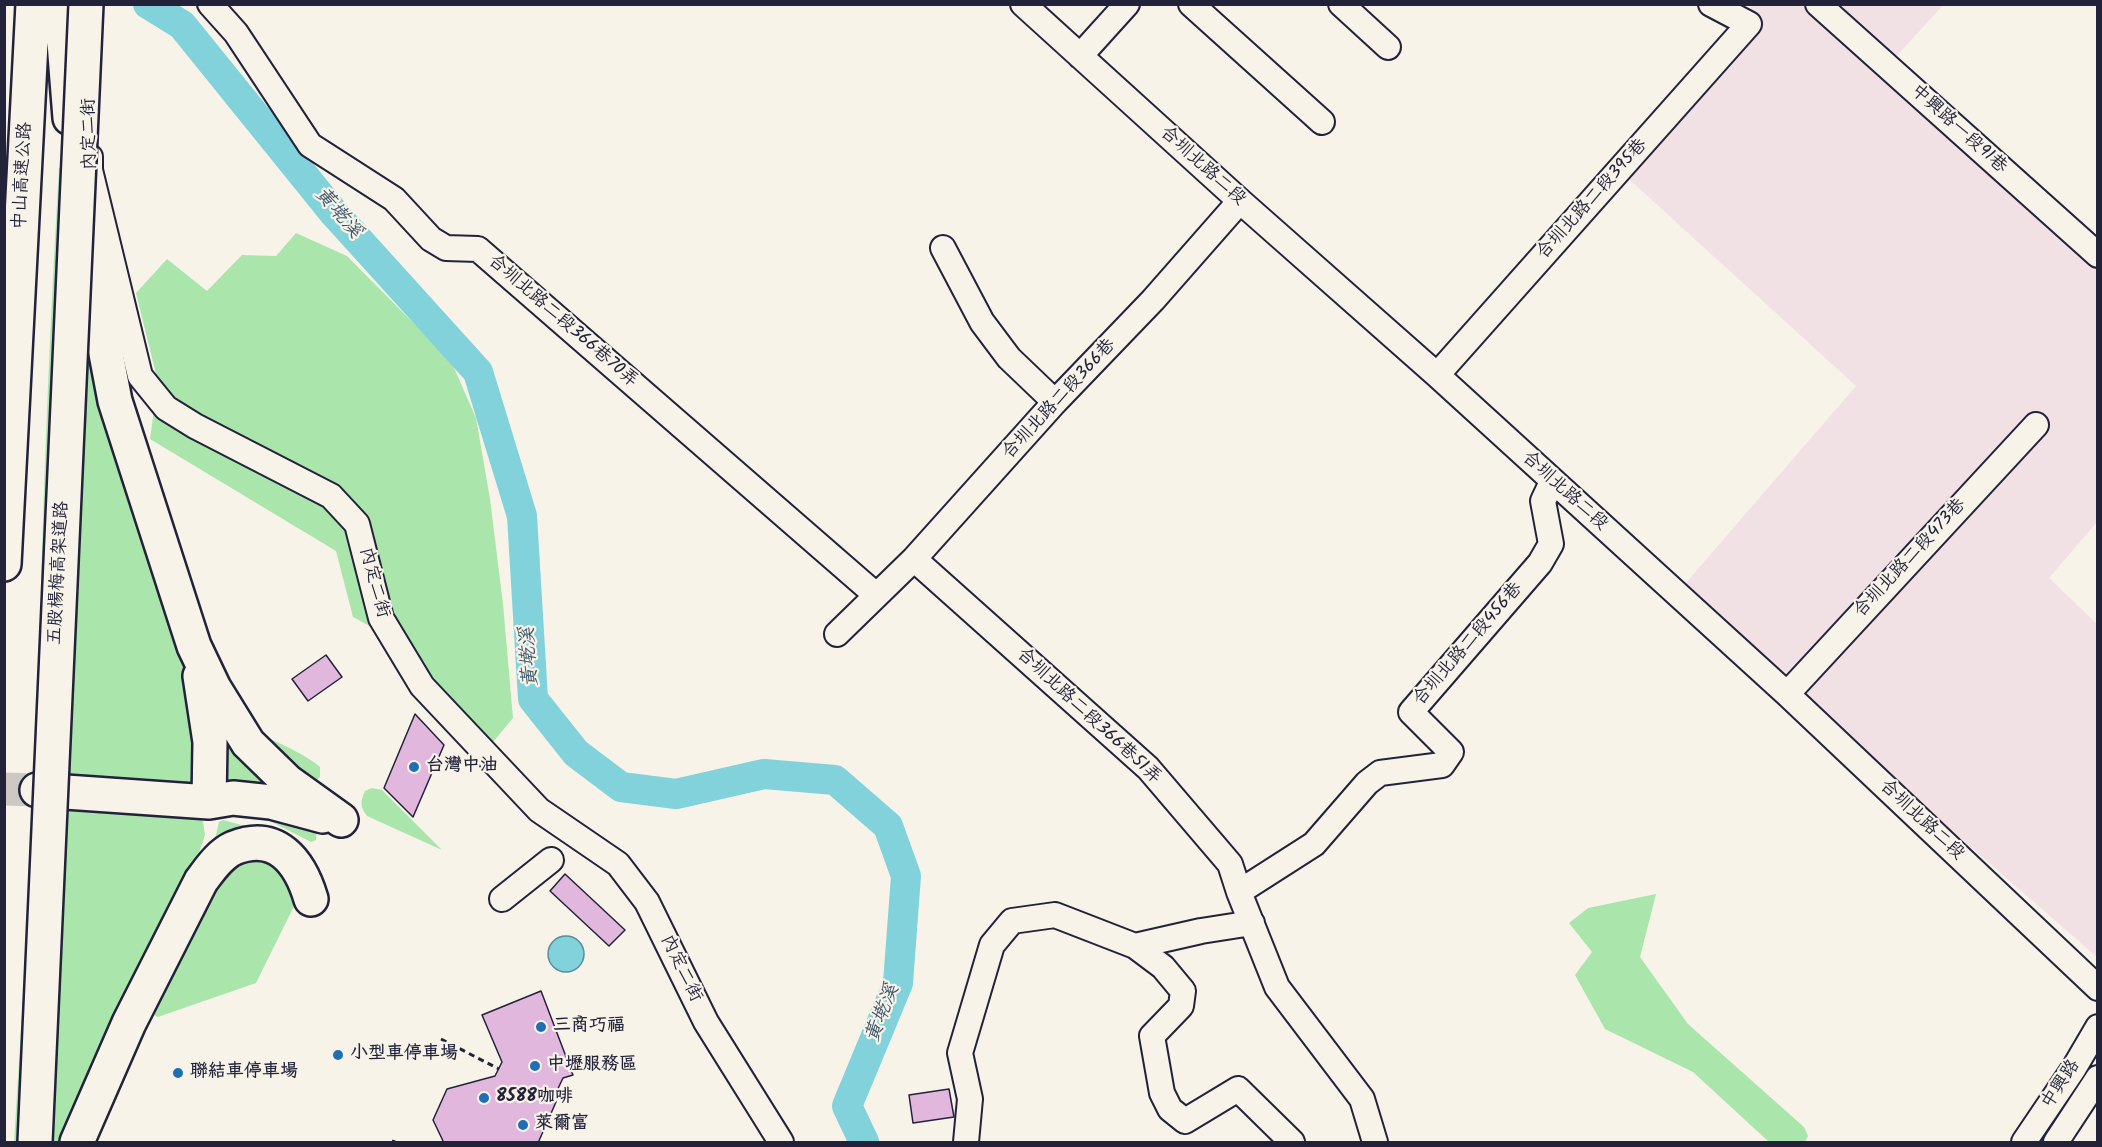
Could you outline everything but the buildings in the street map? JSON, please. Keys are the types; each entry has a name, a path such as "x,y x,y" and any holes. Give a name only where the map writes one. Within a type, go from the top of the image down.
{"highway":[{"name":"中山高速公路","path":"4,564 33,4"},
{"path":"37,790 209,802 233,798 271,802 340,820 288,782 248,743 214,688 194,646 115,401 75,187 62,4"},
{"name":"五股楊梅高架道路","path":"35,1143 43,920 61,530 72,358 86,4"},
{"path":"194,646 210,742 209,802"},
{"path":"77,1143 129,1023 201,881 216,862 234,849 263,842 274,846 293,860 305,878 311,899 309,869 301,848 272,829 224,812 209,802"}],"street":[{"name":"內定二街","path":"91,4 90,170 140,376 166,408 195,426 331,496 357,524 381,618 422,686 539,810 618,864 647,902 706,1022 781,1143"},
{"name":"合圳北路二段366巷70弄","path":"210,4 236,33 310,145 394,199 431,239 446,248 478,249 876,595"},
{"name":"合圳北路二段","path":"1023,4 1240,201 1437,375 1787,694 2097,988"},
{"path":"1080,56 1126,4"},
{"path":"1191,4 1322,123"},
{"path":"1341,4 1388,47"},
{"path":"1711,4 1746,14"},
{"name":"中興路一段91巷","path":"1818,4 2097,255"},
{"name":"合圳北路二段395巷","path":"1437,375 1746,14"},
{"name":"合圳北路二段366巷","path":"837,634 914,559 1055,402 1153,300 1240,201"},
{"path":"943,248 982,322 1009,358 1055,402"},
{"name":"合圳北路二段473巷","path":"1787,694 2036,425"},
{"name":"合圳北路二段456巷","path":"1239,892 1314,844 1366,783 1380,773 1442,765 1451,752 1411,712 1540,563 1551,544 1543,501 1552,482"},
{"name":"合圳北路二段366巷51弄","path":"914,559 1149,768 1230,864 1277,987 1362,1099 1375,1143"},
{"path":"502,899 551,860"},
{"path":"966,1143 970,1099 960,1053 992,945 1012,921 1055,915 1135,946 1163,967 1183,991 1181,1006 1152,1036 1162,1093 1170,1109 1185,1121 1238,1089 1292,1143"},
{"path":"1135,946 1201,931 1252,923"},
{"name":"中興路","path":"2024,1143 2074,1068 2097,1027"},
{"name":"中興路","path":"2056,1143 2097,1078"}],"path":[{"path":"441,1040 499,1069"}],"shaded area":[{"path":"1750,5 1810,5 2097,265 2097,522 2049,578 2097,624 2097,957 1678,592 1856,386 1620,171 1754,20"},
{"path":"1832,5 1943,5 1893,60"}],"green space":[{"path":"59,168 64,168 161,582 199,716 193,787 37,777 45,472"},
{"path":"296,233 347,256 451,361 476,418 490,499 503,604 513,718 493,742 375,629 353,617 336,551 150,439 158,382 136,293 167,259 207,291 242,255 276,256"},
{"path":"222,727 280,790 233,789 225,782"},
{"path":"254,734 307,758 320,767 320,777 313,784"},
{"path":"372,788 382,790 442,850 367,816 362,807 362,801 365,791"},
{"path":"35,801 199,814 205,835 186,891 69,1142 14,1142"},
{"path":"245,811 317,829 316,840 311,842"},
{"path":"223,820 260,830 213,848 219,822"},
{"path":"245,853 279,861 299,896 256,983 158,1017 150,1013 211,886"},
{"path":"1656,894 1640,957 1688,1024 1804,1127 1808,1136 1805,1142 1769,1142 1693,1072 1605,1029 1575,975 1592,952 1569,923 1588,908"}],"water":[{"path":"566,936 579,941 584,954 579,967 566,972 553,967 548,954 553,941"}],"waterway":[{"name":"黃墘溪","path":"148,4 182,25 334,213 478,372 522,516 533,699 576,753 621,787 676,794 764,774 835,780 888,826 906,876 898,983 847,1106 864,1142"}],"tunnel":[{"path":"4,789 37,790"}],"place":[{"name":"台灣中油","path":"414,767"},
{"name":"三商巧福","path":"541,1027"},
{"name":"小型車停車場","path":"338,1055"},
{"name":"中壢服務區","path":"535,1066"},
{"name":"聯結車停車場","path":"178,1073"},
{"name":"8588咖啡","path":"484,1098"},
{"name":"萊爾富","path":"523,1125"}]}
